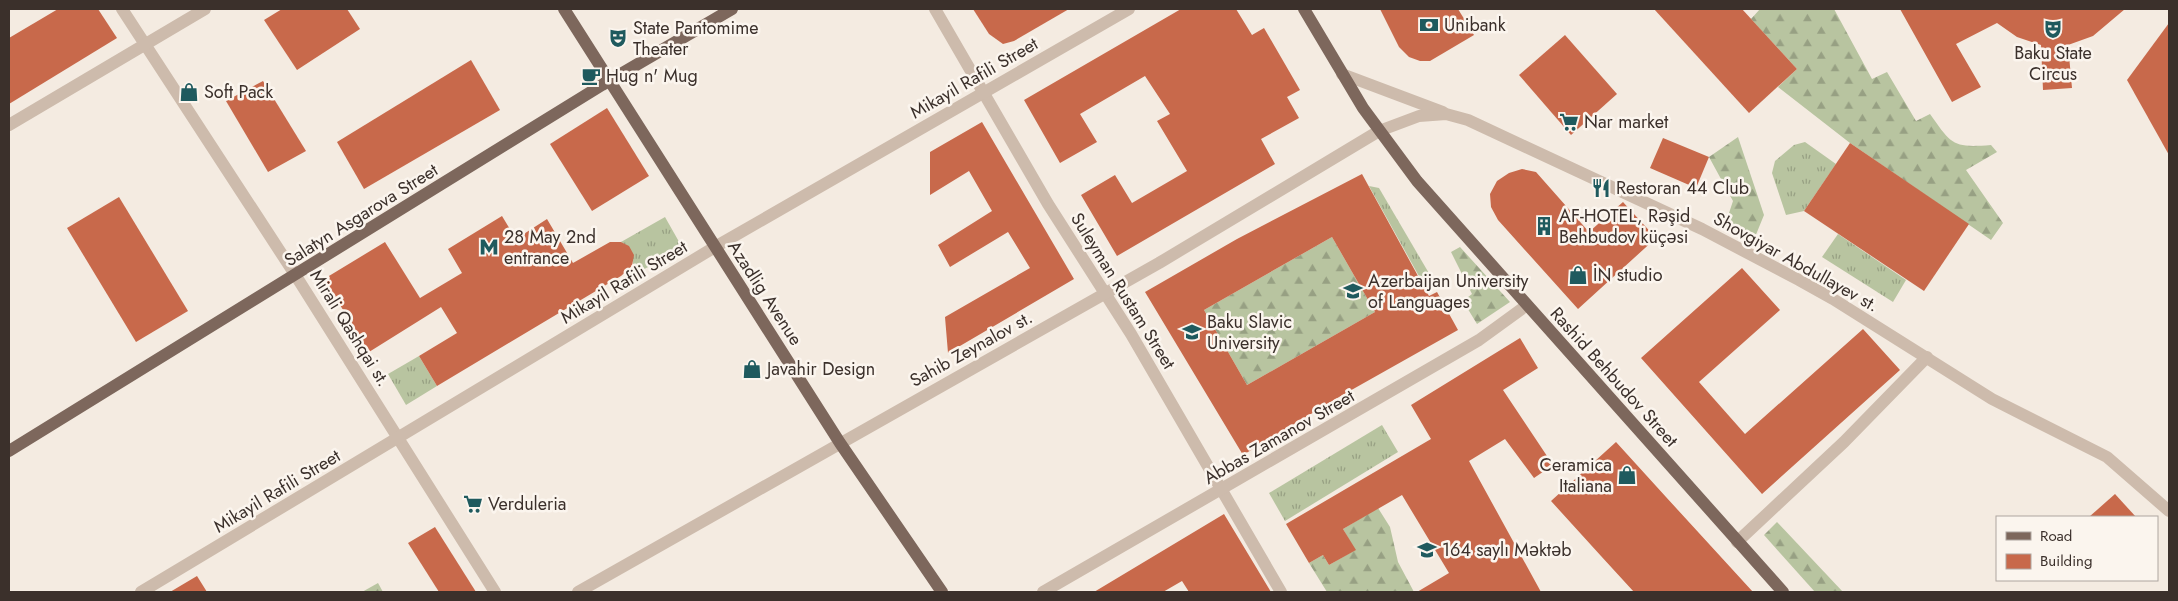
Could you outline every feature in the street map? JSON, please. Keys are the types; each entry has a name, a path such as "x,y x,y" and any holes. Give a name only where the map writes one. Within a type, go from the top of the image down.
{"main road":[{"name":"Azadlig Avenue","path":"564,9 840,443 942,592"},
{"name":"Salatyn Asgarova Street","path":"9,451 296,276 610,80 732,9"},
{"name":"Rashid Behbudov Street","path":"1304,9 1342,74 1379,131 1417,181 1736,542 1783,592"}],"street":[{"name":"Mirali Qashqai st.","path":"122,9 296,276 495,592"},
{"path":"9,125 205,9"},
{"name":"Suleyman Rustam Street","path":"935,9 1048,204 1106,293 1281,592"},
{"name":"Mikayil Rafili Street","path":"142,592 714,247 1128,9"},
{"path":"1342,74 1446,114"},
{"name":"Shovgiyar Abdullayev st.","path":"1379,131 1419,116 1446,114 1468,120 1762,259 1834,299 2003,406 2107,457 2169,511"},
{"name":"Sahib Zeynalov st.","path":"578,592 1106,293 1379,131"},
{"name":"Abbas Zamanov Street","path":"1043,592 1479,340 1527,305"},
{"path":"1736,542 1844,442 1927,357"}],"green space":[{"path":"1760,9 1834,9 1872,79 1887,72 1916,121 1930,114 1943,132 1954,142 1969,146 1991,145 1997,152 1966,170 2003,223 1991,240 1850,143 1778,87 1797,69 1751,19"},
{"path":"1738,137 1764,215 1755,237 1725,225 1733,201 1709,157"},
{"path":"1805,142 1836,164 1804,211 1786,215 1772,173 1775,161 1794,145"},
{"path":"1369,186 1379,188 1430,275 1420,278"},
{"path":"665,217 682,247 636,274 630,249 621,242"},
{"path":"1838,234 1906,280 1893,302 1822,257"},
{"path":"1332,237 1375,312 1247,385 1204,310"},
{"path":"1460,247 1510,302 1477,324 1463,301 1472,294 1451,252"},
{"path":"419,356 437,386 406,405 388,374"},
{"path":"1382,425 1398,452 1285,521 1269,493"},
{"path":"1378,508 1390,527 1398,562 1414,592 1327,592 1309,563 1323,555 1329,565 1355,550 1343,529"},
{"path":"1777,522 1843,592 1815,592 1764,535"},
{"path":"378,583 383,592 362,592"}],"building":[{"path":"58,9 98,9 117,38 9,104 9,38"},
{"path":"282,9 347,9 360,29 297,70 264,20"},
{"path":"973,9 1069,9 1014,41 1003,44 989,34"},
{"path":"1181,9 1236,9 1252,35 1264,28 1300,90 1287,97 1299,118 1261,139 1275,164 1117,256 1081,195 1115,175 1132,203 1187,171 1157,121 1170,114 1145,76 1080,114 1097,142 1060,163 1024,100"},
{"path":"1380,9 1458,9 1474,35 1430,61 1420,61 1409,57 1399,47"},
{"path":"1654,9 1742,9 1797,69 1749,113"},
{"path":"1900,9 2125,9 2093,36 2068,45 2072,88 2043,90 2041,45 2017,37 1997,23 1956,44 1981,87 1952,102"},
{"path":"2169,23 2169,155 2127,80"},
{"path":"1565,35 1617,94 1571,135 1519,75"},
{"path":"471,60 500,110 364,189 337,142"},
{"path":"263,81 306,151 268,172 226,101"},
{"path":"607,108 649,176 592,211 550,144"},
{"path":"982,122 1074,279 948,353 945,317 1030,268 1008,232 950,267 938,245 992,211 969,171 930,195 930,152"},
{"path":"1663,138 1709,157 1696,188 1650,168"},
{"path":"1850,143 1969,224 1924,291 1804,211"},
{"path":"1522,169 1536,172 1589,232 1623,202 1656,238 1578,309 1498,220 1491,207 1490,194 1497,181 1509,173"},
{"path":"1362,174 1429,296 1437,292 1458,330 1339,397 1243,455 1145,292 1237,239","holes":["1332,237 1375,312 1247,385 1204,310"]},
{"path":"119,197 188,311 136,342 67,228"},
{"path":"502,216 516,239 547,219 573,263 610,242 621,242 629,246 634,255 632,266 621,276 437,386 419,356 457,333 441,307 369,352 324,279 385,242 420,298 462,273 448,249"},
{"path":"1742,268 1780,310 1699,382 1745,434 1863,329 1900,370 1762,494 1641,358"},
{"path":"1520,338 1538,368 1503,390 1553,465 1534,478 1505,439 1469,461 1541,592 1417,592 1449,573 1402,495 1343,529 1356,550 1329,565 1323,555 1309,563 1286,524 1431,439 1411,405"},
{"path":"1616,442 1753,592 1634,592 1601,556 1551,501"},
{"path":"2115,494 2135,516 2090,516"},
{"path":"1224,514 1271,592 1189,592 1182,581 1163,592 1094,592"},
{"path":"435,527 476,592 439,592 408,543"},
{"path":"197,576 207,592 170,592"}],"place":[{"name":"Unibank","path":"1429,25"},
{"name":"Baku State Circus","path":"2053,29"},
{"name":"State Pantomime Theater","path":"618,38"},
{"name":"Hug n' Mug","path":"591,76"},
{"name":"Soft Pack","path":"189,92"},
{"name":"Nar market","path":"1569,122"},
{"name":"Restoran 44 Club","path":"1601,188"},
{"name":"AF-HOTEL, Rəşid Behbudov küçəsi","path":"1544,226"},
{"name":"28 May 2nd entrance","path":"489,247"},
{"name":"İN studio","path":"1578,275"},
{"name":"Azerbaijan University of Languages","path":"1353,291"},
{"name":"Baku Slavic University","path":"1192,332"},
{"name":"Javahir Design","path":"752,369"},
{"name":"Ceramica Italiana","path":"1627,475"},
{"name":"Verduleria","path":"473,504"},
{"name":"164 saylı Məktəb","path":"1427,550"}]}
